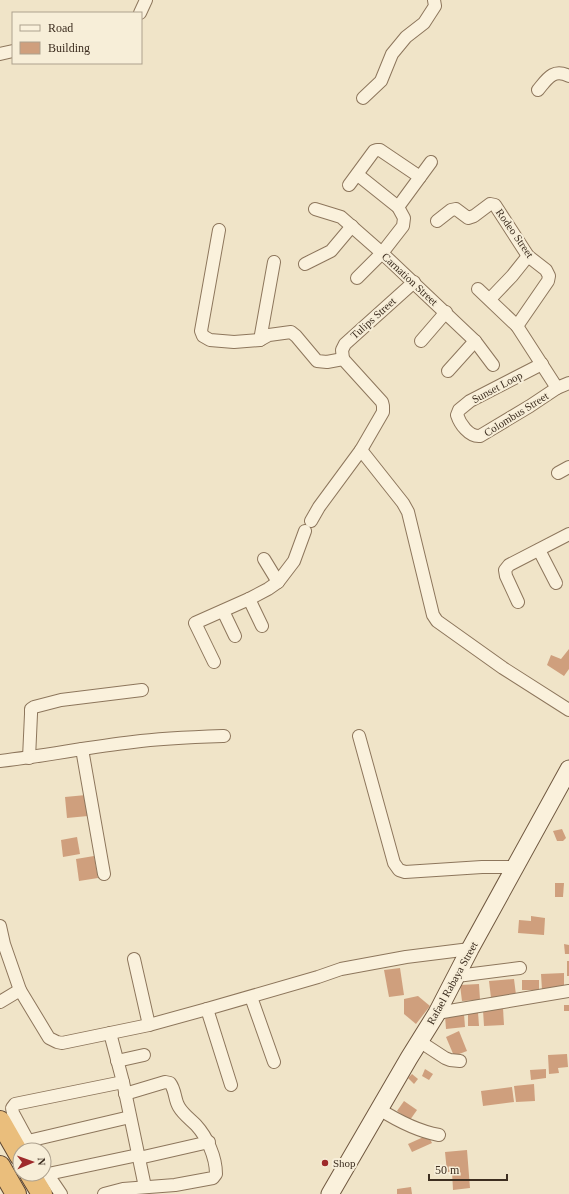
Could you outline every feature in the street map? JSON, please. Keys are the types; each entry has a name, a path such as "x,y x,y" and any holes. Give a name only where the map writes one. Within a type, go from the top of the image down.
{"highway":[{"path":"0,1121 20,1142"},
{"path":"0,1166 15,1194"},
{"path":"41,1182 42,1194"}],"main road":[{"name":"Rafael Rabaya Street","path":"330,1194 419,1041 437,1013 470,949 569,769"}],"street":[{"path":"140,12 146,0"},
{"path":"363,98 381,81 392,54 406,37 424,24 435,6 434,0"},
{"path":"0,54 12,51"},
{"path":"538,90 550,75 559,73 569,76"},
{"path":"349,185 374,151 377,150 380,150 420,177"},
{"path":"398,207 431,162"},
{"path":"357,278 382,253 403,226 404,218 398,207 358,174"},
{"name":"Rodeo Street","path":"437,221 451,210 456,209 468,218 474,216 490,204 495,205 528,256 546,270 549,276 548,281 516,326"},
{"name":"Carnation Street","path":"315,209 341,217 352,226 446,312 475,341 493,365"},
{"path":"305,264 331,251 352,226"},
{"path":"214,662 196,623 249,599 278,582 294,560 308,526 319,507 361,450 383,412 382,402 343,359 327,362 317,361 291,332 270,335 260,340 234,342 210,340 203,336 202,331 219,230"},
{"path":"490,299 512,276 528,256"},
{"path":"260,340 274,262"},
{"name":"Tulips Street","path":"343,359 342,350 345,344 414,282"},
{"path":"478,289 490,299 516,326 557,388"},
{"path":"421,341 446,312"},
{"path":"448,371 475,341"},
{"name":"Sunset Loop","path":"475,436 471,434 459,421 457,415 459,410 470,401 542,364"},
{"name":"Colombus Street","path":"475,436 480,436 557,388 569,383"},
{"path":"361,450 403,503 408,512 433,615 437,621 503,668 569,710"},
{"path":"558,473 569,466"},
{"path":"518,602 506,576 505,570 509,565 569,534"},
{"path":"540,550 556,583"},
{"path":"264,559 278,582"},
{"path":"249,599 262,626"},
{"path":"223,611 235,636"},
{"path":"29,758 31,709 34,707 61,700 142,690"},
{"path":"0,761 155,740 224,736"},
{"path":"359,736 394,863 399,870 404,872 482,866 516,867"},
{"path":"82,749 104,874"},
{"path":"0,926 4,944 20,990 49,1038 62,1043 149,1024 207,1009 341,969 406,956 470,949"},
{"path":"134,959 149,1024"},
{"path":"457,976 520,968"},
{"path":"0,1002 20,990"},
{"path":"437,1013 569,991"},
{"path":"251,997 274,1062"},
{"path":"207,1009 231,1085"},
{"path":"110,1033 124,1088 145,1187"},
{"path":"419,1041 445,1058 460,1061"},
{"path":"117,1061 144,1055"},
{"path":"24,1142 13,1113 12,1108 15,1104 165,1082 170,1084 174,1089 178,1105 184,1114 209,1142 216,1174 213,1178 175,1185 123,1189 104,1194"},
{"path":"379,1110 424,1133 439,1135"},
{"path":"50,1142 130,1118"},
{"path":"52,1170 138,1156 209,1142"},
{"path":"50,1182 61,1194"}],"building":[{"path":"569,649 569,669 564,676 547,665 551,655 561,659"},
{"path":"86,795 88,816 67,818 65,797"},
{"path":"562,829 566,838 563,841 557,841 553,831"},
{"path":"77,837 80,854 63,857 61,840"},
{"path":"94,856 98,878 79,881 76,859"},
{"path":"555,883 564,883 563,897 555,897"},
{"path":"531,916 545,918 544,935 518,933 519,920 531,921"},
{"path":"564,944 569,945 569,954 565,954"},
{"path":"567,961 569,961 569,976 567,976"},
{"path":"400,968 404,995 389,997 384,970"},
{"path":"564,973 564,989 542,990 541,974"},
{"path":"514,979 516,995 491,998 489,981"},
{"path":"522,980 539,980 539,990 522,990"},
{"path":"479,984 480,1000 462,1001 460,985"},
{"path":"418,996 430,1006 416,1024 404,1014 404,999"},
{"path":"564,1005 569,1005 569,1011 564,1011"},
{"path":"503,1008 504,1025 484,1026 483,1010"},
{"path":"478,1012 479,1026 468,1026 468,1013"},
{"path":"464,1014 465,1027 446,1029 445,1016"},
{"path":"459,1031 467,1051 454,1056 446,1037"},
{"path":"567,1054 568,1067 558,1068 559,1073 549,1074 548,1055"},
{"path":"425,1069 433,1074 429,1080 422,1076"},
{"path":"546,1069 546,1078 531,1080 530,1070"},
{"path":"412,1074 418,1079 414,1084 408,1078"},
{"path":"534,1084 535,1101 516,1102 514,1086"},
{"path":"512,1087 514,1102 483,1106 481,1091"},
{"path":"404,1101 417,1110 410,1120 397,1111"},
{"path":"428,1135 432,1143 412,1152 408,1144"},
{"path":"467,1150 470,1188 453,1190 452,1172 447,1172 445,1152"},
{"path":"411,1187 412,1194 397,1194 397,1189"}],"place":[{"name":"Shop","path":"325,1163"}]}
